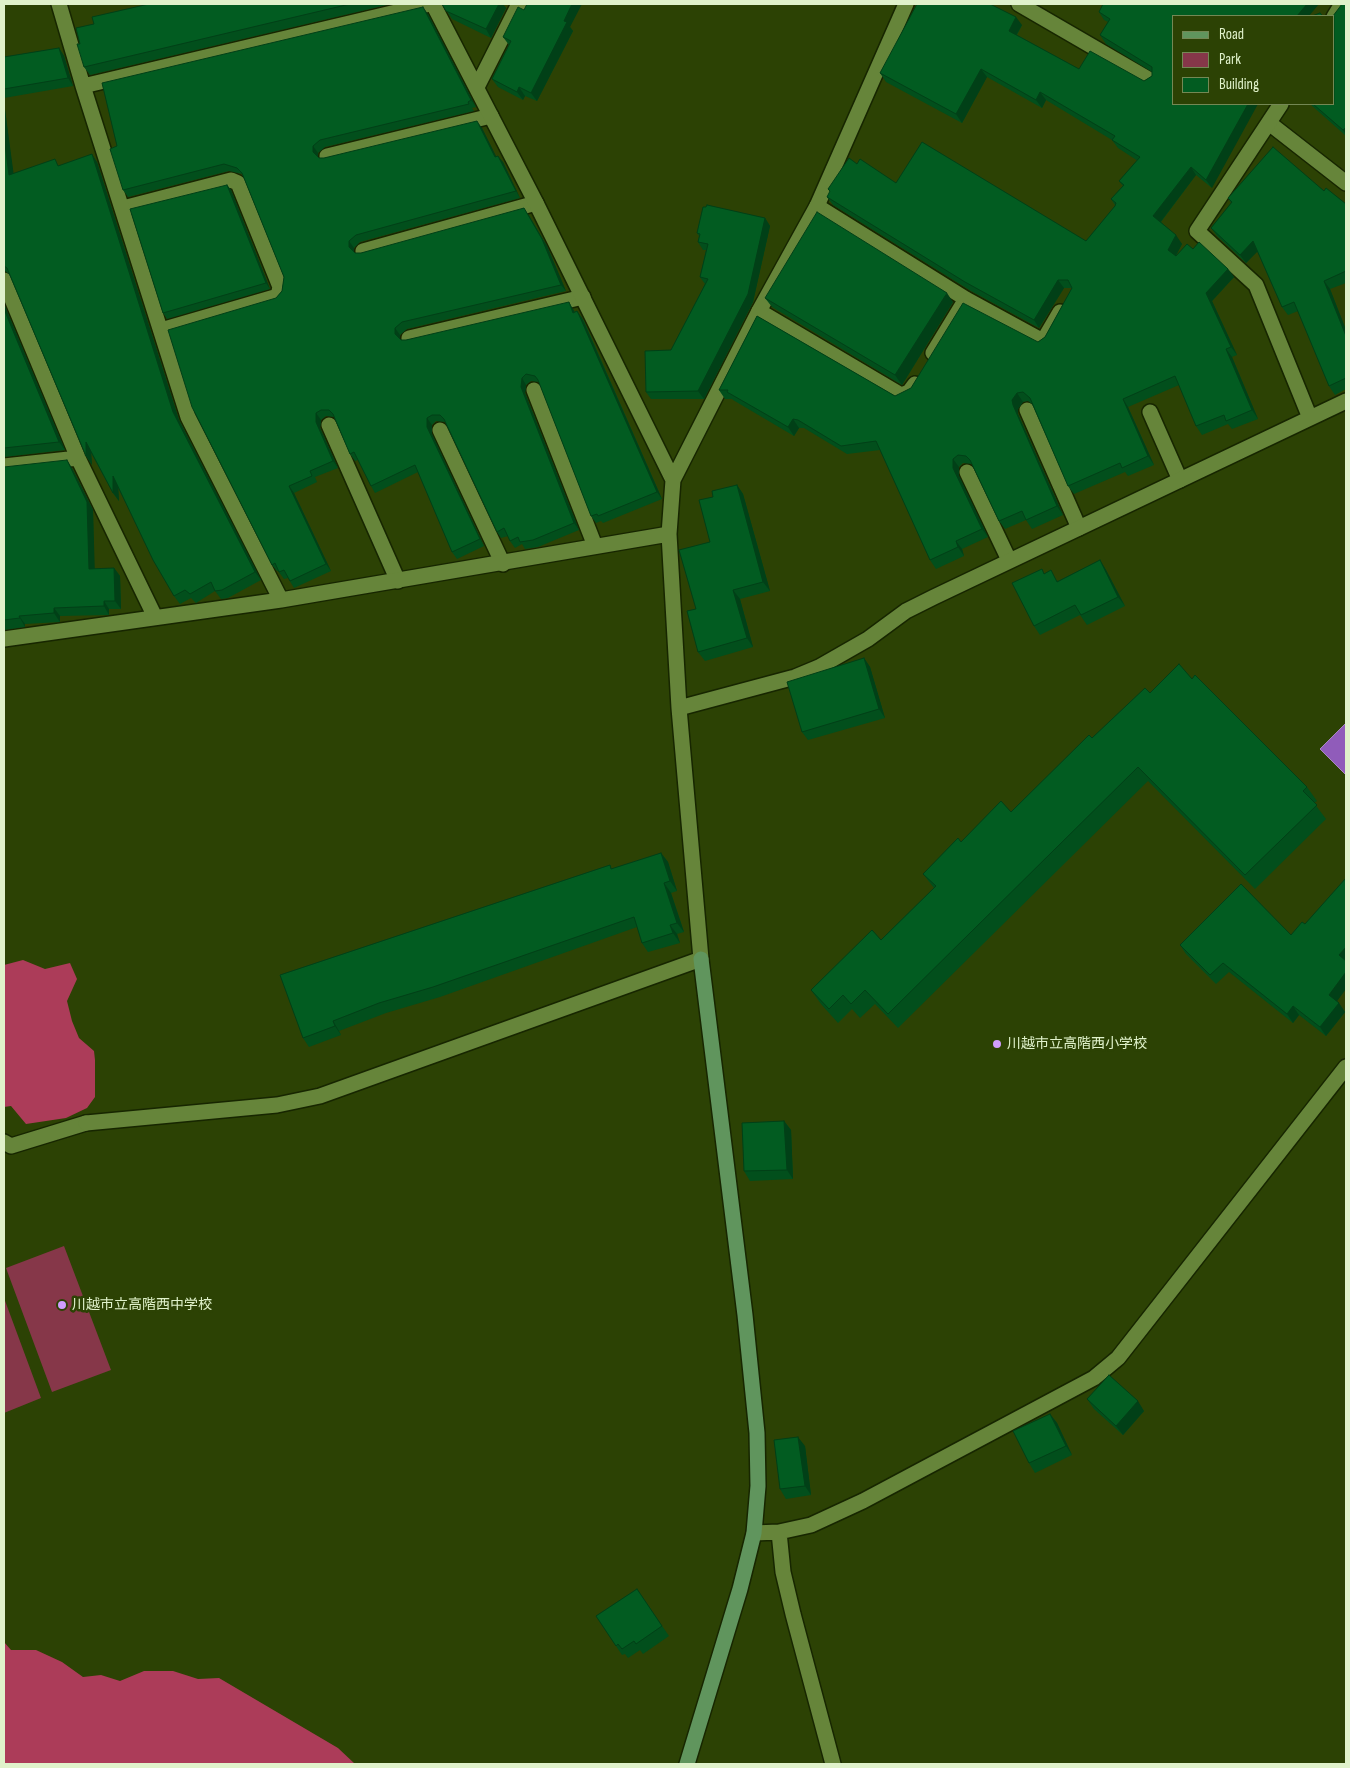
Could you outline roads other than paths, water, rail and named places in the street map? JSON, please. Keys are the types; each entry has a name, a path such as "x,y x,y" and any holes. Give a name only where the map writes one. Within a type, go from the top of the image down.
{"street":[{"path":"59,4 83,86 188,417 280,600"},
{"path":"83,86 430,4"},
{"path":"433,4 536,203 673,480"},
{"path":"477,88 519,4"},
{"path":"687,1764 740,1589 754,1533 758,1486 757,1433 745,1315 701,959 679,708 669,534 673,480 759,311 817,206 906,4"},
{"path":"1019,4 1150,80"},
{"path":"1335,15 1342,4"},
{"path":"1280,105 1197,231 1256,286 1310,418"},
{"path":"327,156 491,116"},
{"path":"1269,123 1346,183"},
{"path":"123,208 231,180 238,183 280,286 278,296 161,330"},
{"path":"363,251 536,203"},
{"path":"817,206 966,299 1043,341 1069,296"},
{"path":"6,289 78,458 155,617"},
{"path":"408,338 583,297"},
{"path":"759,311 901,395 909,392 966,299"},
{"path":"534,390 595,546"},
{"path":"679,708 795,677 819,667 868,639 906,611 1009,560 1346,401"},
{"path":"1027,410 1079,528"},
{"path":"1150,412 1180,480"},
{"path":"329,425 398,581"},
{"path":"440,430 504,564"},
{"path":"4,466 78,458"},
{"path":"967,472 1009,560"},
{"path":"4,639 280,600 504,564 669,534"},
{"path":"4,1142 10,1146 86,1123 277,1105 320,1096 701,959"},
{"path":"754,1533 779,1532 811,1525 863,1501 1094,1378 1118,1358 1346,1067"},
{"path":"779,1532 783,1572 833,1764"}],"place":[{"name":"川越市立高階西小学校","path":"997,1044"},
{"name":"川越市立高階西中学校","path":"62,1305"}]}
